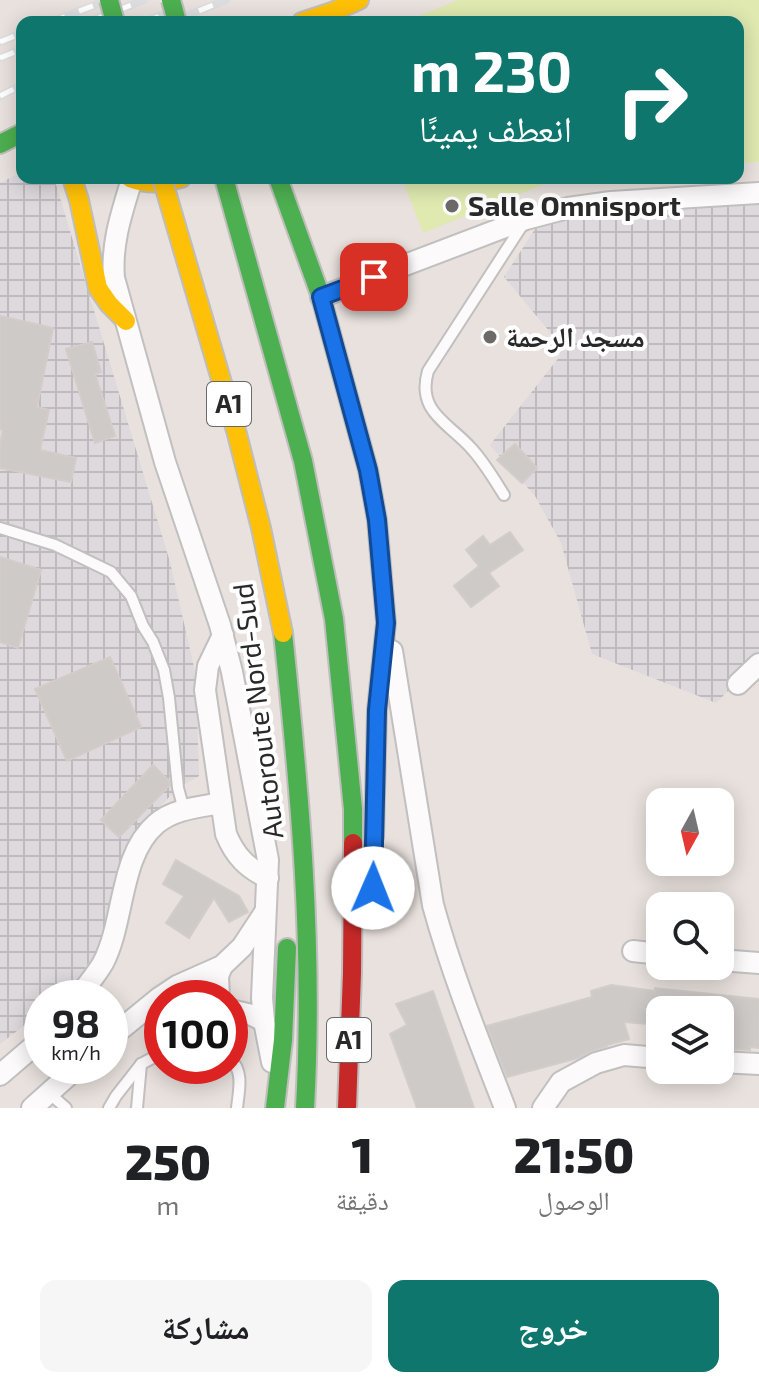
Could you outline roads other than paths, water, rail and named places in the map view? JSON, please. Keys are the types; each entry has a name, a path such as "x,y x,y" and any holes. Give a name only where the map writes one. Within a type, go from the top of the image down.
{"main road":[{"path":"336,16 359,0"},
{"path":"74,184 98,288 126,321"},
{"name":"Autoroute Nord-Sud","path":"164,184 237,434 283,633 309,930 310,1030 305,1108"},
{"name":"A1","path":"226,184 303,461 334,619 353,809 347,1108"},
{"path":"280,184 321,297 368,470 377,520 386,623 377,710 373,858"},
{"path":"292,184 295,225"},
{"path":"277,1098 291,889 303,854"},
{"path":"352,973 362,952 369,919"}],"street":[{"path":"130,184 115,235 114,278 165,462 223,635 232,672 265,841 268,878 262,976 264,1021 277,1098"},
{"path":"321,297 526,219 568,208 611,202 759,193"},
{"path":"386,623 433,905 461,994 505,1108"},
{"path":"223,635 208,666 205,690 226,834 232,849 248,866 268,878"},
{"path":"738,684 759,664"},
{"path":"90,980 103,962 134,855 145,836 157,822 174,813 221,803"},
{"path":"128,1023 177,986 222,966 242,947 265,912"},
{"path":"633,951 646,952"},
{"path":"734,961 759,963"},
{"path":"218,980 222,966"},
{"path":"140,1013 144,1012"},
{"path":"248,1014 264,1021"},
{"path":"0,1075 24,1054"},
{"path":"543,1108 561,1082 596,1063 624,1055 646,1057"},
{"path":"734,1063 759,1064"},
{"path":"32,1108 59,1084"}],"lane":[{"path":"504,495 471,447 434,414 424,388 432,364 526,219"},
{"path":"0,528 55,545 111,572 131,596 164,670 178,788 184,810"},
{"path":"109,1108 144,1062"},
{"path":"137,1108 141,1064"},
{"path":"237,1108 239,1084"},
{"path":"49,1093 66,1108"}],"railway":[{"path":"67,16 108,0"},
{"path":"104,16 144,0"},
{"path":"186,16 226,0"},
{"path":"159,16 181,7"},
{"path":"0,42 16,35"},
{"path":"0,58 16,51"},
{"path":"0,96 16,88"}],"place":[{"name":"Salle Omnisport","path":"452,206"},
{"name":"مسجد الرحمة","path":"490,337"}]}
